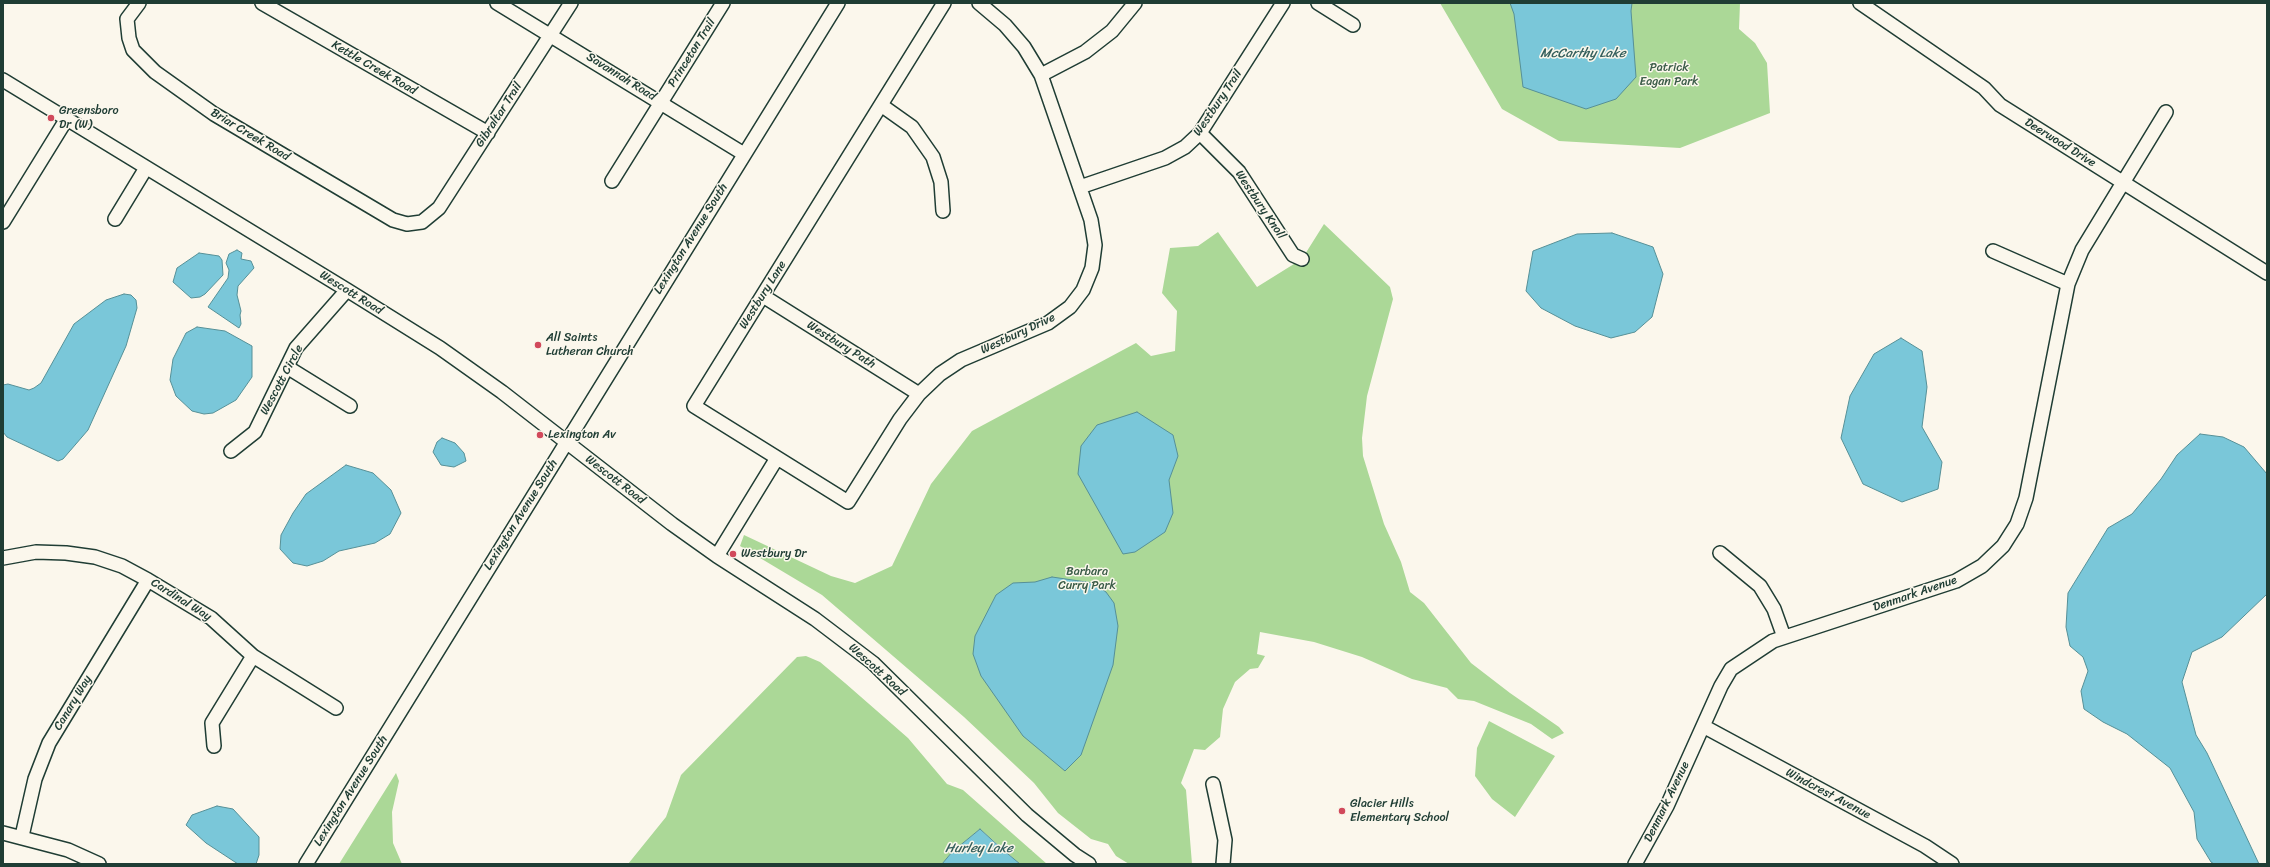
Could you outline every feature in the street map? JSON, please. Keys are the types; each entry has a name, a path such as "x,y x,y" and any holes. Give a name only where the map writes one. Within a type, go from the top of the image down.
{"street":[{"name":"Briar Creek Road","path":"139,3 127,19 129,38 133,50 155,72 214,114 393,220 407,224 422,222"},
{"name":"Kettle Creek Road","path":"262,3 488,133"},
{"name":"Savannah Road","path":"497,3 551,34 744,154"},
{"name":"Gibraltar Trail","path":"422,222 439,208 571,3"},
{"name":"Princeton Trail","path":"612,181 723,3"},
{"name":"Lexington Avenue South","path":"306,864 838,3"},
{"name":"Westbury Lane","path":"777,458 694,406 944,3"},
{"name":"Westbury Drive","path":"777,458 848,502 900,419 919,394 940,374 961,360 1048,323 1070,308 1079,296 1092,268 1095,245 1091,220 1041,75 1024,48 1005,25 979,3"},
{"path":"1041,75 1086,52 1112,31 1135,3"},
{"name":"Westbury Trail","path":"1080,187 1165,158 1185,147 1200,133 1283,3"},
{"path":"1318,3 1353,25"},
{"name":"Deerwood Drive","path":"1860,3 1984,88 2000,105 2267,272"},
{"name":"Wescott Road","path":"3,80 66,120 347,290 468,368 566,441 672,524 717,556 815,619 873,663 1027,815 1075,855 1089,864"},
{"path":"881,105 912,127 932,157 941,182 943,211"},
{"name":"Denmark Avenue","path":"1635,864 1667,806 1721,686 1731,669 1773,641 1956,581 1982,566 2003,546 2017,524 2026,498 2068,284 2082,250 2166,112"},
{"path":"3,222 66,120"},
{"name":"Westbury Knoll","path":"1200,133 1240,172 1293,255 1302,259"},
{"path":"115,219 146,168"},
{"path":"1993,251 2068,284"},
{"name":"Wescott Circle","path":"231,451 255,432 296,348 347,290"},
{"name":"Westbury Path","path":"763,296 919,394"},
{"path":"287,367 350,406"},
{"path":"717,556 777,458"},
{"name":"Cardinal Way","path":"3,558 36,552 66,552 95,557 122,566 211,618 253,656 336,708"},
{"path":"1720,553 1760,586 1774,609 1784,637"},
{"name":"Canary Way","path":"22,836 35,779 49,743 148,580"},
{"path":"214,746 212,723 253,656"},
{"name":"Windcrest Avenue","path":"1703,726 1925,846 1952,864"},
{"path":"1212,784 1225,840 1224,864"},
{"path":"3,833 22,836 68,850 99,864"}],"green space":[{"name":"Patrick Eagan Park","path":"1440,3 1740,3 1739,29 1755,43 1767,63 1770,113 1680,148 1559,141 1502,109"},
{"name":"Barbara Curry Park","path":"1324,224 1390,287 1393,299 1367,396 1362,438 1363,456 1384,524 1401,562 1410,592 1424,603 1471,663 1510,693 1559,727 1564,733 1552,739 1531,724 1474,701 1458,699 1447,688 1412,679 1362,657 1314,642 1260,632 1257,654 1265,656 1258,668 1250,669 1235,682 1223,709 1220,737 1205,750 1194,749 1181,783 1186,790 1192,864 1129,864 1116,856 1108,844 1091,839 1058,813 1034,783 964,717 822,595 740,546 744,535 831,576 855,583 892,566 931,484 972,431 1136,343 1151,356 1175,351 1177,311 1162,293 1170,248 1198,246 1218,232 1257,287 1302,259"},
{"path":"806,656 820,662 845,683 908,738 947,784 963,790 1047,864 1020,864 980,829 952,852 942,864 628,864 666,817 681,775 797,657"},
{"path":"1489,721 1555,756 1515,817 1492,799 1475,776 1477,748"},
{"path":"396,773 399,781 392,812 393,843 402,864 339,864"}],"water":[{"name":"McCarthy Lake","path":"1510,3 1632,3 1631,11 1636,77 1616,99 1586,109 1523,87 1514,14"},
{"path":"1612,233 1653,247 1663,274 1652,317 1635,332 1611,338 1575,326 1541,308 1526,291 1533,251 1577,234"},
{"path":"237,250 242,253 241,259 251,261 254,268 238,286 237,295 241,311 241,324 239,328 208,307 228,278 229,270 226,263 229,254"},
{"path":"199,253 219,256 222,260 223,275 205,294 200,297 191,298 173,282 177,268"},
{"path":"124,294 131,295 136,300 137,308 126,346 88,430 63,459 58,461 7,437 3,432 3,385 8,384 29,390 41,383 74,324 106,300"},
{"path":"197,327 225,331 252,346 252,377 236,400 213,413 204,414 192,411 176,396 170,380 173,359 186,333"},
{"path":"1901,338 1922,351 1927,387 1922,427 1942,462 1938,489 1902,502 1863,484 1841,438 1850,396 1874,354"},
{"path":"1137,412 1173,435 1178,456 1169,480 1173,513 1165,532 1135,552 1123,554 1078,474 1081,446 1097,425"},
{"path":"2200,434 2223,437 2244,447 2267,474 2267,594 2222,637 2192,652 2182,682 2196,735 2207,753 2259,864 2214,864 2211,862 2197,839 2194,812 2170,768 2127,734 2103,722 2084,709 2081,691 2088,671 2083,657 2070,646 2066,627 2068,593 2108,528 2132,514 2161,479 2177,455"},
{"path":"442,438 455,443 464,453 466,461 454,467 441,465 433,452 437,442"},
{"path":"346,465 373,473 391,490 401,513 390,534 375,543 339,551 323,561 307,566 293,563 280,549 281,535 293,513 306,494"},
{"path":"1052,577 1093,583 1106,592 1114,603 1118,626 1113,665 1081,755 1065,771 1023,736 981,676 973,654 975,636 996,595 1013,583 1035,582"},
{"path":"217,806 233,809 259,837 259,855 256,864 238,864 206,843 186,825 192,815"},
{"name":"Hurley Lake","path":"980,829 1020,864 942,864 952,852"}],"place":[{"name":"Greensboro Dr (W)","path":"51,118"},
{"name":"All Saints Lutheran Church","path":"538,345"},
{"name":"Lexington Av","path":"540,435"},
{"name":"Westbury Dr","path":"733,554"},
{"name":"Glacier Hills Elementary School","path":"1342,811"}]}
